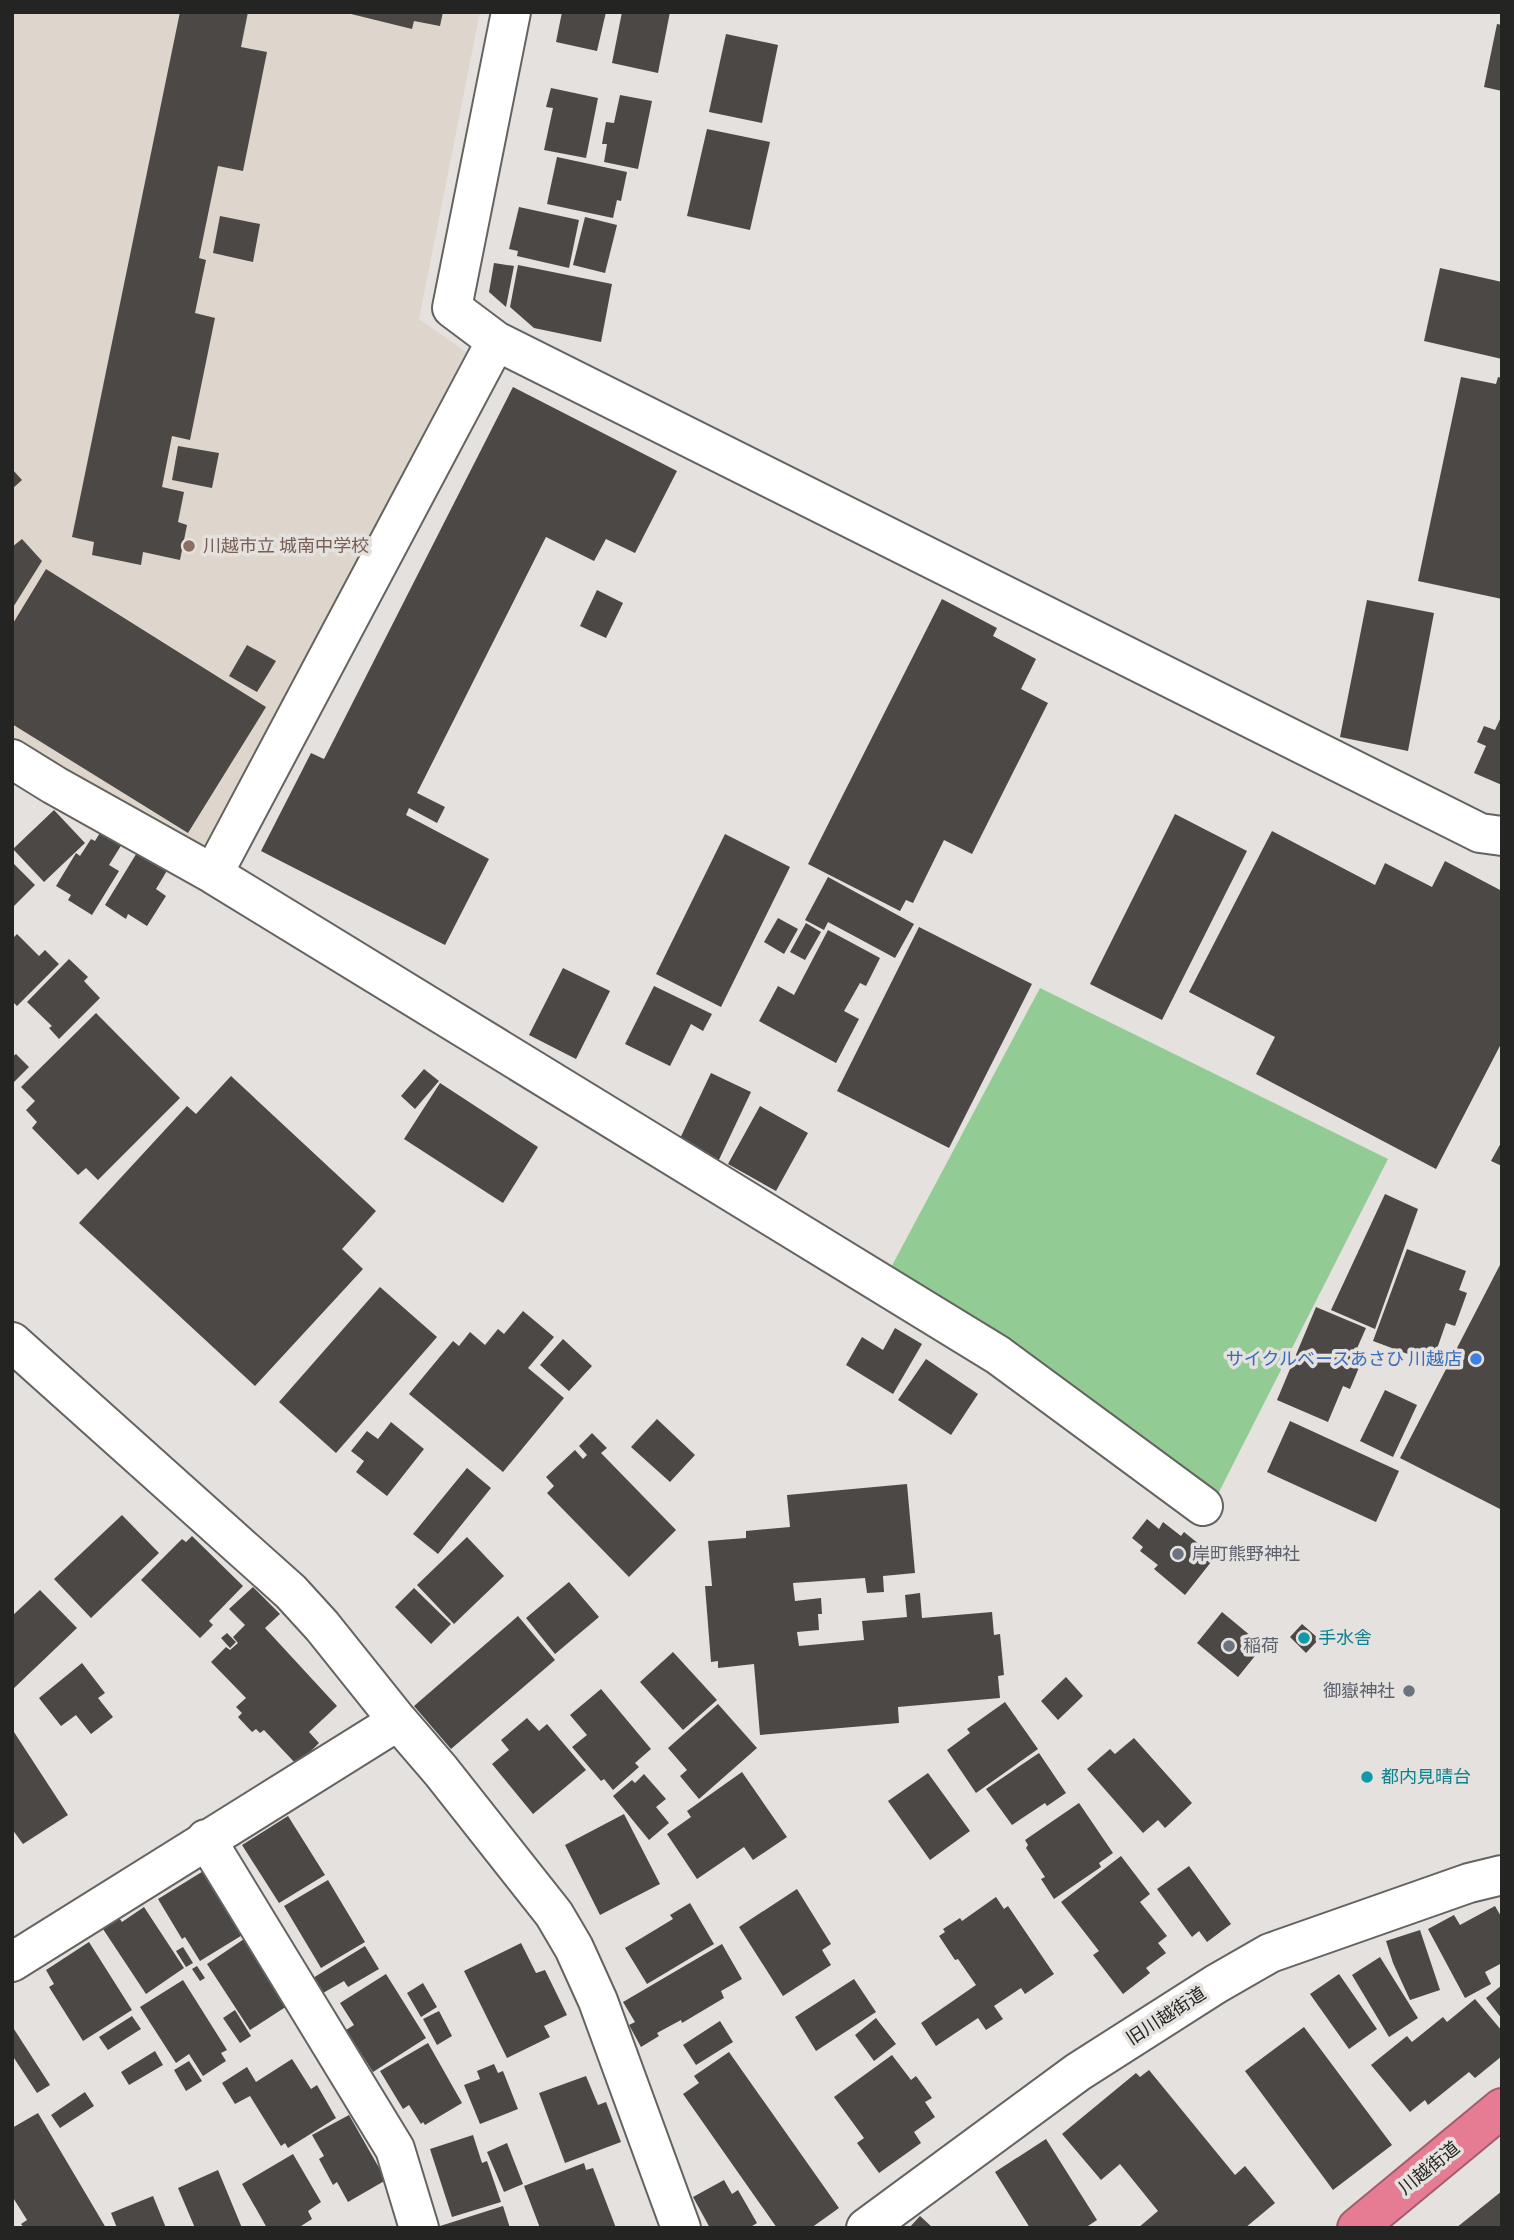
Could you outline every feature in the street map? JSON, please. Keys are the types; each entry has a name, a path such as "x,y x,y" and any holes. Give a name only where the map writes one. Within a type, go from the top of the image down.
{"highway":[{"name":"川越街道","path":"1357,2228 1502,2108"}],"street":[{"path":"511,12 452,308 496,341 1480,833 1502,836"},
{"path":"213,874 496,341"},
{"path":"12,759 213,874 998,1356 1203,1506"},
{"path":"12,1342 291,1592 441,1771 554,1914 574,1948 598,2001 681,2228"},
{"path":"12,1962 398,1721"},
{"path":"206,1839 395,2149 419,2228"},
{"name":"旧川越街道","path":"866,2228 1079,2072 1216,1984 1270,1953 1469,1883 1502,1875"}],"shaded area":[{"name":"川越市立 城南中学校","path":"12,12 480,12 419,319 466,352 205,857 12,741"}],"green space":[{"path":"1040,988 1388,1159 1218,1494 1006,1344 887,1275"}],"building":[{"path":"180,12 248,12 241,47 267,52 243,171 218,166 199,258 206,260 195,313 215,318 190,440 172,436 162,487 184,492 178,522 187,525 180,560 143,552 141,565 92,555 94,542 72,537"},
{"path":"343,12 443,12 440,26 414,21 412,29"},
{"path":"562,12 606,12 597,51 556,42"},
{"path":"622,12 670,12 658,73 612,63"},
{"path":"1497,24 1502,25 1502,91 1484,87"},
{"path":"726,34 778,45 762,123 709,112"},
{"path":"551,88 598,98 586,158 544,150 553,108 546,107"},
{"path":"620,95 652,101 638,169 604,162 607,144 602,144 606,122 614,123"},
{"path":"707,129 770,142 750,230 687,216"},
{"path":"557,157 627,172 621,201 617,200 613,218 547,204"},
{"path":"519,207 579,220 569,268 517,256 518,251 509,249"},
{"path":"220,216 260,224 253,262 213,253"},
{"path":"585,217 617,225 605,273 573,265"},
{"path":"494,263 514,266 506,307 489,292"},
{"path":"518,265 612,284 601,342 534,328 510,307"},
{"path":"1440,268 1502,282 1502,359 1424,341"},
{"path":"1461,377 1496,384 1498,377 1502,378 1502,599 1418,581"},
{"path":"513,387 677,471 635,553 606,539 594,561 546,537 417,793 445,807 437,823 409,808 406,815 489,859 445,945 261,851 311,753 324,759"},
{"path":"178,446 219,453 212,488 172,480"},
{"path":"12,469 22,480 12,489"},
{"path":"22,539 42,561 12,609 12,547"},
{"path":"46,569 266,707 188,833 12,724 12,625"},
{"path":"597,590 623,603 606,638 580,626"},
{"path":"942,599 997,628 993,636 1036,659 1021,689 1048,703 972,854 944,840 913,903 906,900 900,911 808,864"},
{"path":"1367,600 1434,613 1408,751 1340,737"},
{"path":"247,645 276,661 257,692 229,676"},
{"path":"1502,715 1502,785 1474,773 1486,746 1477,742 1484,726 1495,730"},
{"path":"54,810 85,843 44,882 13,849"},
{"path":"1175,814 1247,851 1162,1020 1090,984"},
{"path":"101,831 122,844 109,865 119,871 92,915 68,900 71,895 56,886 76,853 80,856 91,839 95,841"},
{"path":"1272,831 1375,885 1385,863 1432,887 1445,861 1502,891 1502,1042 1436,1169 1256,1074 1275,1037 1189,992"},
{"path":"725,834 790,867 721,1007 656,974"},
{"path":"138,851 168,869 156,889 166,896 147,926 128,914 126,919 105,905"},
{"path":"12,862 35,885 12,908"},
{"path":"828,877 914,924 895,958 828,922 824,930 805,920"},
{"path":"778,918 798,929 784,954 764,942"},
{"path":"806,923 821,932 805,960 790,952"},
{"path":"919,927 1032,984 949,1148 837,1091"},
{"path":"828,930 880,958 866,986 860,983 844,1011 859,1019 836,1063 759,1021 778,986 794,995"},
{"path":"17,934 39,956 45,950 59,964 17,1006 12,1001 12,939"},
{"path":"69,959 88,977 84,981 100,998 59,1039 49,1028 52,1026 27,1002"},
{"path":"563,968 610,991 576,1059 529,1035"},
{"path":"654,986 712,1014 703,1031 691,1024 670,1066 625,1044"},
{"path":"96,1013 180,1098 98,1180 86,1168 78,1175 32,1128 37,1122 26,1110 35,1101 21,1087"},
{"path":"16,1054 29,1067 12,1084 12,1057"},
{"path":"424,1069 439,1081 415,1109 401,1096"},
{"path":"711,1073 751,1092 716,1166 676,1147"},
{"path":"231,1076 376,1211 342,1249 363,1269 255,1386 79,1223 187,1106 196,1114"},
{"path":"440,1083 538,1147 503,1203 404,1139"},
{"path":"760,1106 808,1133 776,1191 728,1164"},
{"path":"1502,1141 1502,1166 1491,1161"},
{"path":"1385,1194 1418,1209 1375,1329 1331,1310"},
{"path":"1407,1249 1466,1271 1459,1290 1467,1293 1455,1326 1446,1323 1432,1363 1373,1341"},
{"name":"サイクルベースあさひ 川越店","path":"1502,1261 1502,1510 1400,1458"},
{"path":"380,1287 437,1337 336,1453 279,1402"},
{"path":"1316,1307 1366,1328 1351,1362 1360,1365 1350,1389 1343,1386 1328,1422 1277,1400"},
{"path":"523,1311 554,1337 528,1368 564,1398 503,1472 409,1394 453,1341 459,1346 470,1332 485,1345 498,1329 504,1334"},
{"path":"895,1328 922,1344 893,1394 846,1365 862,1337 883,1350"},
{"path":"563,1339 592,1366 569,1391 540,1365"},
{"path":"926,1359 978,1394 951,1435 898,1400"},
{"path":"1385,1390 1417,1405 1393,1457 1360,1441"},
{"path":"657,1419 695,1455 670,1482 631,1447"},
{"path":"1290,1421 1399,1471 1376,1522 1267,1472"},
{"path":"391,1422 424,1449 387,1496 356,1472 364,1461 351,1451 367,1431 378,1439"},
{"path":"592,1433 607,1448 601,1453 676,1530 629,1577 547,1493 554,1486 546,1477 575,1450 583,1459 587,1455 579,1446"},
{"path":"467,1468 491,1488 438,1554 413,1534"},
{"path":"907,1484 915,1573 883,1576 884,1592 867,1593 865,1578 793,1583 795,1601 821,1598 819,1630 797,1632 799,1646 864,1640 862,1621 907,1617 905,1595 920,1593 922,1618 992,1612 994,1635 1000,1634 1004,1675 998,1676 1000,1698 898,1707 899,1723 760,1735 754,1664 718,1668 718,1661 711,1662 705,1586 712,1586 708,1541 746,1538 746,1531 790,1527 787,1495"},
{"path":"122,1515 159,1553 91,1618 54,1579"},
{"name":"岸町熊野神社","path":"1147,1519 1159,1529 1163,1522 1181,1536 1184,1532 1215,1557 1185,1595 1154,1569 1158,1565 1140,1551 1143,1547 1132,1538"},
{"path":"192,1536 243,1586 209,1621 213,1625 200,1638 141,1580 182,1539 186,1542"},
{"path":"467,1537 504,1576 454,1624 417,1585"},
{"path":"569,1582 599,1617 555,1654 526,1618"},
{"path":"253,1587 280,1614 265,1628 337,1706 309,1732 319,1743 297,1765 264,1730 260,1733 256,1729 252,1732 238,1717 242,1713 236,1707 246,1698 211,1662 226,1647 230,1650 238,1643 233,1637 245,1625 229,1609"},
{"path":"414,1588 451,1624 431,1644 395,1607"},
{"path":"40,1590 77,1628 12,1690 12,1616"},
{"path":"1222,1612 1263,1646 1238,1677 1197,1643"},
{"path":"518,1616 555,1660 451,1749 414,1706"},
{"name":"手水舎","path":"1302,1624 1319,1639 1306,1653 1290,1637"},
{"path":"227,1633 236,1642 230,1648 221,1638"},
{"path":"673,1652 717,1700 683,1730 640,1682"},
{"path":"82,1663 105,1693 98,1698 113,1717 91,1734 76,1715 61,1726 39,1698"},
{"path":"1066,1677 1083,1696 1058,1720 1041,1701"},
{"path":"601,1689 651,1749 635,1763 639,1767 613,1790 604,1779 601,1781 572,1747 587,1735 570,1715"},
{"path":"1005,1702 1038,1749 976,1793 947,1750 970,1733 967,1729"},
{"path":"718,1704 757,1748 699,1799 680,1776 687,1770 668,1748"},
{"path":"527,1718 539,1731 547,1724 586,1770 533,1814 492,1764 509,1750 501,1740"},
{"path":"12,1729 68,1815 23,1844 12,1829"},
{"path":"1134,1738 1192,1803 1165,1828 1158,1820 1143,1833 1087,1769 1110,1749 1115,1754"},
{"path":"1039,1753 1066,1793 1047,1806 1045,1803 1012,1825 986,1789"},
{"path":"742,1772 787,1837 753,1860 744,1847 697,1879 667,1834 691,1817 687,1811"},
{"path":"928,1773 970,1831 930,1860 888,1801"},
{"path":"644,1774 666,1799 656,1807 669,1823 649,1840 613,1796 632,1780 635,1783"},
{"path":"1079,1803 1113,1853 1099,1863 1101,1867 1054,1899 1041,1879 1045,1877 1026,1848 1028,1845 1025,1840"},
{"path":"624,1814 660,1884 600,1915 565,1845"},
{"path":"288,1816 325,1875 279,1903 242,1845"},
{"path":"1121,1856 1150,1894 1140,1902 1167,1936 1158,1943 1166,1953 1146,1968 1150,1973 1123,1994 1093,1955 1099,1951 1061,1902"},
{"path":"1189,1866 1231,1924 1207,1942 1199,1931 1192,1937 1157,1889"},
{"path":"205,1870 244,1934 200,1961 185,1937 182,1939 158,1899"},
{"path":"328,1880 365,1942 321,1968 284,1906"},
{"path":"797,1889 831,1944 822,1950 831,1965 783,1996 739,1927"},
{"path":"996,1897 1004,1909 1008,1906 1054,1974 1025,1994 1021,1988 994,2006 1003,2019 986,2030 978,2018 936,2046 921,2023 976,1985 939,1936 945,1932 943,1929 960,1918 962,1921"},
{"path":"690,1903 714,1944 647,1984 625,1948 673,1919 670,1915"},
{"path":"1495,1906 1502,1918 1502,1963 1485,1972 1491,1984 1465,1998 1428,1929 1454,1915 1460,1925"},
{"path":"144,1907 184,1968 146,1994 101,1926 117,1915 122,1922"},
{"path":"1420,1930 1440,1990 1410,2000 1386,1941"},
{"path":"247,1937 287,2006 250,2030 207,1964"},
{"path":"89,1942 132,2010 83,2041 49,1987 54,1984 46,1970"},
{"path":"521,1943 536,1973 545,1970 567,2015 544,2026 550,2037 507,2058 464,1971"},
{"path":"722,1944 742,1979 721,1991 724,1998 682,2023 681,2020 657,2033 659,2036 641,2047 629,2025 635,2022 623,2002"},
{"path":"365,1946 379,1969 348,1987 344,1981 323,1993 313,1978"},
{"path":"183,1947 193,1963 186,1967 176,1951"},
{"path":"1380,1957 1418,2018 1389,2037 1352,1975"},
{"path":"197,1966 205,1978 200,1981 192,1969"},
{"path":"386,1974 426,2038 373,2072 346,2030 354,2025 340,2003"},
{"path":"1339,1974 1377,2029 1349,2049 1310,1994"},
{"path":"854,1979 876,2012 816,2051 795,2017"},
{"path":"183,1980 227,2050 221,2053 226,2061 203,2076 189,2054 176,2063 140,2007"},
{"path":"423,1983 437,2007 421,2017 407,1993"},
{"path":"1502,1985 1502,2019 1486,1998"},
{"path":"1475,1999 1502,2031 1502,2056 1475,2078 1469,2072 1428,2105 1425,2100 1410,2112 1371,2065 1407,2036 1412,2042 1443,2017 1447,2022"},
{"path":"235,2010 251,2036 240,2043 223,2018"},
{"path":"439,2011 452,2036 437,2045 423,2019"},
{"path":"132,2016 141,2029 108,2050 99,2037"},
{"path":"876,2018 896,2044 874,2061 855,2035"},
{"path":"720,2021 733,2042 696,2065 683,2045"},
{"path":"12,2026 50,2085 37,2093 12,2055"},
{"path":"1304,2027 1392,2145 1333,2190 1245,2071"},
{"path":"428,2043 462,2103 425,2125 423,2122 421,2124 409,2105 403,2109 380,2071"},
{"path":"155,2051 163,2065 129,2085 121,2072"},
{"path":"729,2052 839,2208 811,2228 777,2228 683,2094 699,2083 694,2076"},
{"path":"892,2055 911,2080 916,2076 932,2098 925,2102 935,2117 914,2132 921,2143 879,2173 857,2143 864,2138 834,2097"},
{"path":"292,2059 311,2089 317,2085 336,2118 288,2148 285,2143 281,2146 250,2096 235,2104 222,2083 247,2067 256,2082"},
{"path":"189,2061 202,2081 186,2091 174,2070"},
{"path":"494,2064 498,2073 503,2071 518,2109 480,2124 464,2085 480,2079 477,2071"},
{"path":"1149,2070 1235,2175 1245,2166 1275,2203 1245,2228 1138,2228 1158,2211 1120,2164 1101,2180 1062,2134 1136,2073 1140,2077"},
{"path":"586,2076 598,2105 606,2102 621,2142 565,2163 539,2093"},
{"path":"85,2092 94,2106 60,2128 51,2115"},
{"path":"38,2113 106,2228 24,2228 21,2224 27,2220 12,2196 12,2128"},
{"path":"349,2115 386,2180 348,2202 337,2182 333,2185 319,2159 324,2156 312,2135"},
{"path":"473,2135 482,2163 487,2161 501,2202 452,2217 430,2149"},
{"path":"1046,2139 1097,2220 1085,2228 1030,2228 995,2172"},
{"path":"507,2143 523,2184 504,2192 487,2152"},
{"path":"293,2154 321,2202 308,2211 312,2219 298,2228 267,2228 242,2184"},
{"path":"584,2163 586,2170 593,2168 616,2228 540,2228 524,2186"},
{"path":"218,2170 242,2228 195,2228 178,2188"},
{"path":"724,2180 732,2194 738,2190 757,2223 749,2228 710,2228 693,2197"},
{"path":"1502,2191 1502,2228 1456,2228"},
{"path":"153,2196 166,2228 117,2228 111,2213"},
{"path":"503,2206 510,2228 437,2228 437,2227"},
{"path":"920,2216 933,2228 909,2228"}],"place":[{"name":"川越市立 城南中学校","path":"189,546"},
{"name":"サイクルベースあさひ 川越店","path":"1476,1359"},
{"name":"岸町熊野神社","path":"1178,1554"},
{"name":"手水舎","path":"1304,1638"},
{"name":"稲荷","path":"1229,1646"},
{"name":"御嶽神社","path":"1409,1691"},
{"name":"都内見晴台","path":"1367,1777"}]}
